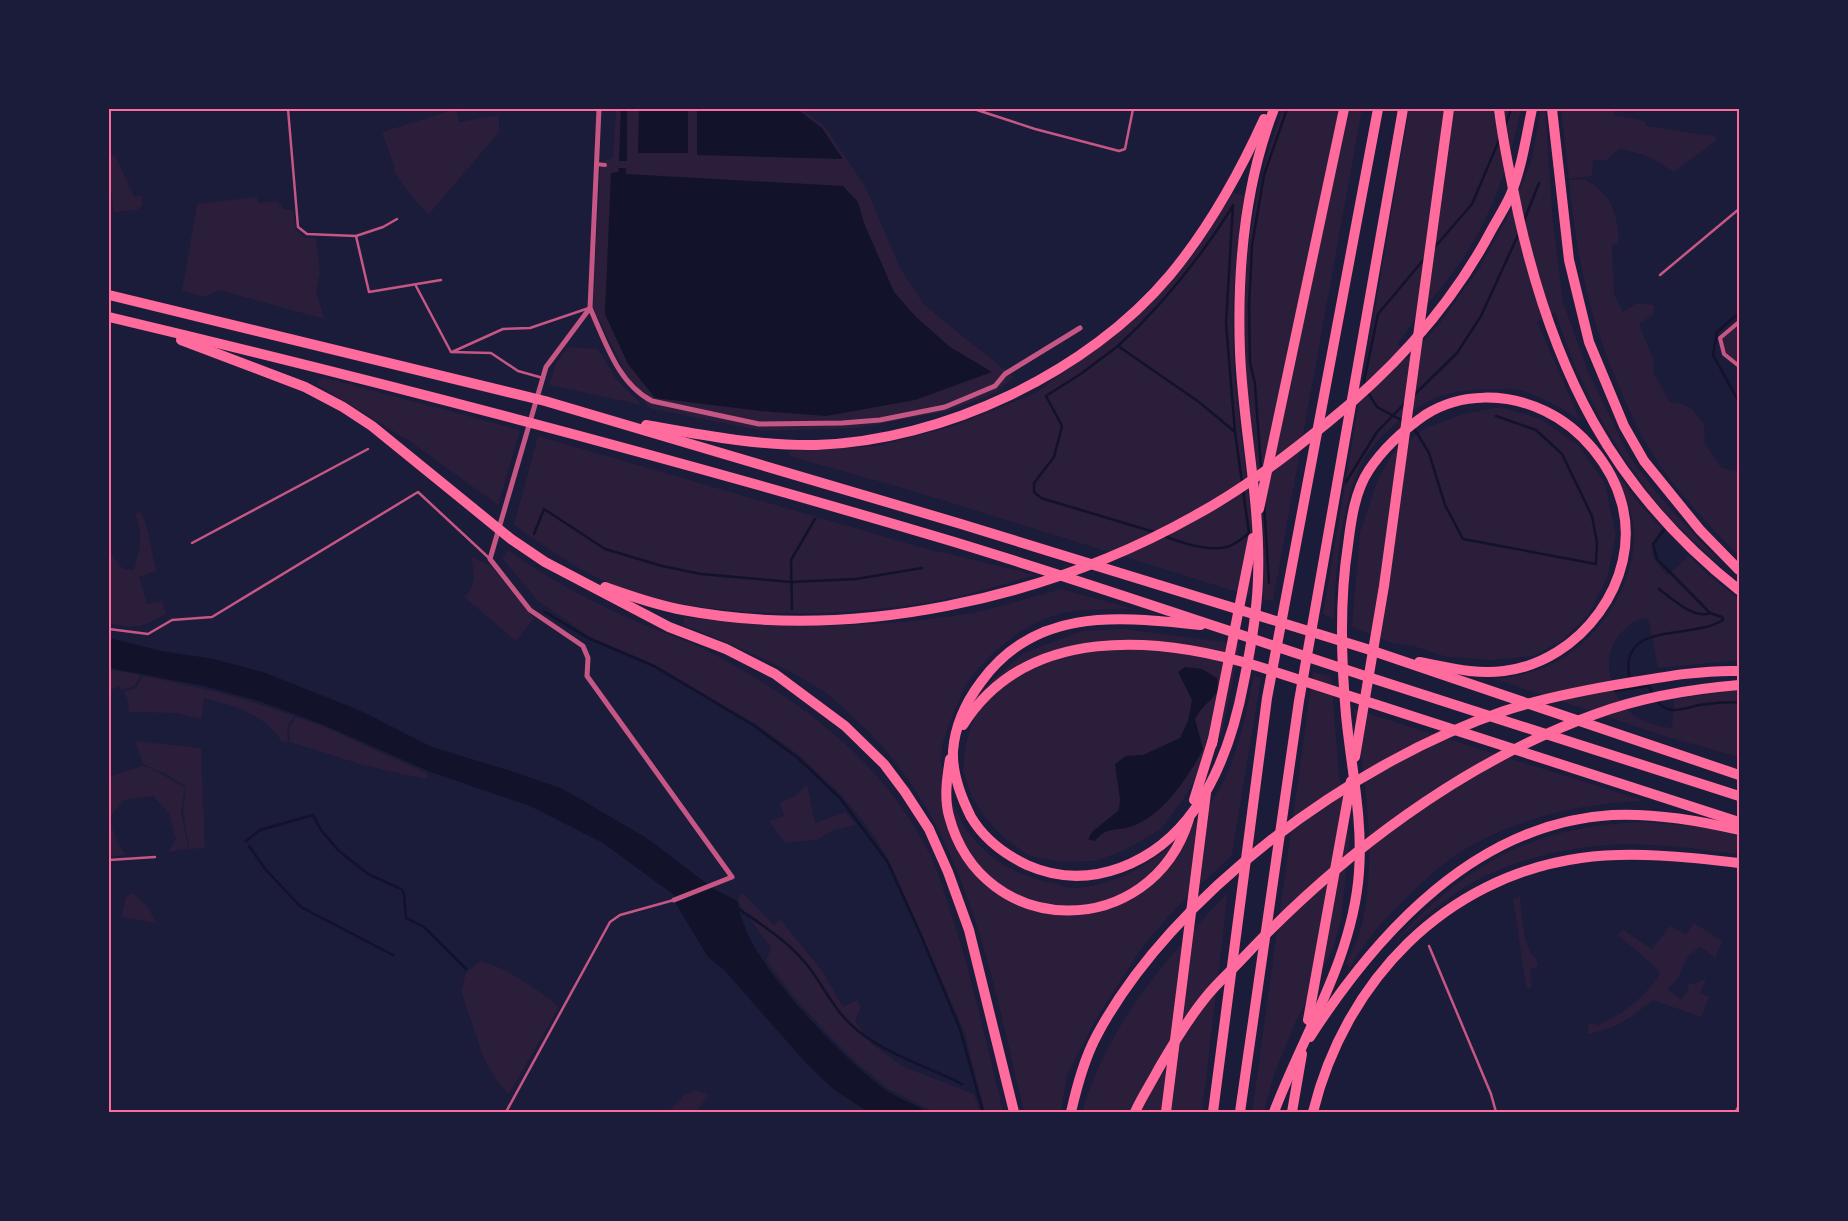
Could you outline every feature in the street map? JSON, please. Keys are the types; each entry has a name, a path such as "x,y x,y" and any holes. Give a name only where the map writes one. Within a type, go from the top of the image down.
{"highway":[{"path":"599,417 764,443 814,445 848,443 895,434 940,423 992,403 1040,380 1098,342 1170,275 1230,190 1269,109"},
{"path":"1222,627 1110,618 1065,625 1035,635 1010,650 990,669 969,698 953,751 955,775 962,800 976,824 1008,856 1034,868 1059,875 1090,876 1117,870 1144,857 1176,830 1196,808 1228,741 1239,707 1254,630 1258,576 1254,483 1240,355 1240,287 1244,228 1253,174 1274,109"},
{"path":"1166,1112 1213,739 1279,412 1344,109"},
{"path":"1213,1111 1267,698 1378,109"},
{"path":"1241,1111 1300,692 1403,109"},
{"path":"1292,1112 1384,586 1449,109"},
{"path":"1499,109 1503,143 1526,251 1558,351 1590,419 1609,451 1653,510 1682,541 1739,590"},
{"path":"575,577 653,603 684,610 735,617 826,620 924,610 982,598 1077,569 1142,543 1194,517 1241,488 1290,453 1358,398 1402,354 1437,313 1476,259 1512,193 1532,109"},
{"path":"1552,109 1569,260 1589,342 1624,426 1644,461 1700,530 1739,570"},
{"path":"109,295 545,401 1367,649 1739,775"},
{"path":"109,317 192,340 538,425 802,498 945,540 1222,627 1363,675 1739,796"},
{"path":"192,340 305,387 343,407 372,426 422,464 511,539 545,562 669,627 726,649 776,674 845,726 884,764 929,829 948,872 969,930 1014,1112"},
{"path":"1274,1112 1286,1080 1344,949 1354,914 1358,881 1360,829 1345,698 1342,607 1344,570 1358,497 1368,471 1386,449 1413,423 1433,410 1469,399 1489,398 1533,405 1559,417 1580,435 1599,456 1614,482 1623,505 1626,547 1622,565 1607,601 1590,624 1570,644 1550,657 1506,671 1473,672 1386,656"},
{"path":"1213,739 1185,830 1177,848 1164,865 1144,885 1120,900 1100,908 1079,911 1041,908 1023,903 1003,892 983,876 968,859 948,814 947,778 951,751 958,732 985,696 1019,670 1046,658 1094,646 1118,645 1170,647 1225,656 1739,822"},
{"path":"1070,1112 1079,1079 1095,1038 1119,997 1178,923 1234,871 1301,819 1386,765 1441,736 1504,711 1558,696 1655,678 1692,673 1739,671"},
{"path":"1136,1112 1177,1037 1206,997 1277,922 1397,822 1450,786 1497,760 1596,714 1662,696 1739,685"},
{"path":"1286,1080 1311,1036 1343,990 1385,938 1444,881 1490,851 1545,828 1580,819 1611,815 1652,815 1682,818 1739,830"},
{"path":"1313,1112 1326,1068 1343,1028 1367,988 1400,949 1436,918 1477,892 1518,874 1581,858 1650,856 1739,863"}],"street":[{"path":"599,109 590,308 624,378 641,395 652,401 759,424 861,422 945,407 995,386 1005,374 1080,328"},
{"path":"596,164 605,165"},
{"path":"590,308 546,367 490,559 530,610 583,646 588,658 587,676 678,799 732,877 674,900"},
{"path":"1739,322 1720,338 1724,354 1739,366"},
{"path":"1737,1112 1739,1108"}],"lane":[{"path":"288,109 298,227 307,234 356,236 383,227 397,219"},
{"path":"974,109 1119,151 1125,148 1133,109"},
{"path":"1660,275 1739,209"},
{"path":"356,236 369,292 416,286 441,280"},
{"path":"416,286 451,352"},
{"path":"451,352 503,329 530,328 590,308"},
{"path":"451,352 491,353 518,371 544,378"},
{"path":"192,543 368,449"},
{"path":"109,629 148,634 172,620 212,617 418,492 490,559"},
{"path":"109,860 155,857"},
{"path":"506,1112 610,922 620,915 674,900"},
{"path":"1429,946 1491,1094 1496,1112"}],"shaded area":[{"path":"456,109 459,122 499,115 499,132 429,214 412,197 393,170 395,168 382,132"},
{"path":"616,109 801,109 825,127 865,186 900,268 923,303 1014,377 995,393 948,411 858,428 763,431 649,408 627,376 593,308 600,168 604,161 613,158"},
{"path":"621,109 627,109 627,161 619,161"},
{"path":"688,109 688,153 638,153 639,110"},
{"path":"697,109 797,109 822,128 843,159 697,155"},
{"path":"1283,109 1362,109 1273,601 1263,599 1264,539 1245,362 1244,297 1250,233 1256,202 1272,139"},
{"path":"1409,109 1521,109 1505,170 1481,228 1459,264 1412,323 1398,344 1407,359 1440,323 1480,267 1505,222 1531,162 1541,109 1545,109 1553,223 1563,302 1588,371 1629,456 1660,497 1723,566 1677,526 1638,479 1621,454 1591,401 1578,373 1555,312 1537,322 1580,420 1543,399 1516,389 1484,389 1447,394 1422,405 1409,414 1384,434 1365,458 1359,469 1352,487 1343,524 1336,581 1334,619 1323,614"},
{"path":"1561,109 1613,109 1613,115 1645,121 1646,126 1714,136 1717,140 1674,172 1650,157 1620,148 1606,160 1593,160 1592,176 1569,179"},
{"path":"115,155 134,197 141,195 143,205 137,210 114,212 109,178 109,158"},
{"path":"619,168 626,168 626,174 843,186 858,202 864,223 894,292 916,317 950,347 992,372 915,400 826,416 761,411 655,398 628,364 605,314 611,173 618,172"},
{"path":"1585,179 1602,192 1615,213 1619,243 1612,245 1614,294 1623,312 1637,303 1654,305 1653,315 1639,324 1653,359 1654,374 1670,402 1682,404 1692,409 1704,424 1705,444 1721,468 1739,471 1739,556 1690,503 1656,460 1638,429 1613,373 1594,319 1576,238 1569,180"},
{"path":"1233,193 1244,195 1237,249 1233,308 1234,373 1252,524 1250,596 913,491 789,456 790,451 877,446 951,427 1034,394 1112,338 1163,291 1196,251"},
{"path":"257,197 258,203 277,201 284,209 293,210 296,230 306,238 316,238 320,273 316,290 324,319 219,290 204,297 182,291 197,204"},
{"path":"1739,318 1739,369 1722,355 1717,337"},
{"path":"568,347 598,349 616,379 642,405 549,385 556,364"},
{"path":"322,377 520,430 498,505 411,442 316,384"},
{"path":"1501,407 1541,419 1578,445 1604,482 1616,534 1607,578 1589,614 1563,640 1533,656 1492,660 1447,657 1413,646 1392,643 1352,627 1360,532 1378,479 1392,454 1425,428 1467,413"},
{"path":"538,436 920,547 1036,575 966,595 918,604 832,612 743,611 700,607 659,599 622,588 593,576 514,525"},
{"path":"1612,466 1636,500 1662,529 1654,542 1653,553 1654,558 1662,569 1668,575 1689,556 1707,574 1739,599 1739,660 1658,668 1648,618 1637,620 1622,632 1615,641 1609,663 1613,685 1624,706 1636,717 1646,722 1672,728 1674,699 1739,690 1739,757 1671,738 1495,679 1531,672 1562,659 1594,631 1608,614 1619,595 1632,555 1634,534 1632,516"},
{"path":"141,512 148,533 156,571 139,577 147,604 162,601 166,614 151,622 132,627 109,623 109,552 123,569 134,570 140,542 138,521 135,513"},
{"path":"508,550 580,595 636,622 708,651 770,687 828,729 854,752 878,778 901,806 920,836 937,872 965,960 1003,1112 985,1112 964,1031 889,860 869,829 842,796 800,756 754,723 655,665 590,637 538,601 502,558"},
{"path":"471,557 490,565 534,618 516,641 464,597 471,588 474,579"},
{"path":"1062,589 1133,609 1071,611 1063,613 1034,624 1005,643 979,667 969,680 952,716 942,748 941,763 943,772 950,795 964,826 985,851 1015,871 1039,880 1074,888 1095,885 1115,879 1154,859 1187,830 1214,798 1229,770 1234,755 1254,676 1261,678 1232,855 1177,907 1143,946 1096,1019 1067,1075 1061,1112 1024,1112 999,1006 969,901 949,851 924,803 893,759 855,719 823,691 773,663 683,625 684,617 783,625 847,625 913,621 976,612"},
{"path":"1123,629 1240,644 1222,733 1184,798 1160,830 1125,850 1096,861 1061,862 1030,856 1007,840 986,819 972,797 963,771 965,746 972,724 991,681 1024,653 1082,631"},
{"path":"109,638 162,651 213,659 263,672 361,711 432,747 563,789 648,839 714,889 737,901 742,921 754,947 786,991 826,1037 884,1089 928,1112 868,1112 832,1088 807,1064 724,970 708,957 676,904 674,895 603,843 530,806 428,771 324,725 259,701 204,686 109,668"},
{"path":"1185,667 1202,669 1217,678 1218,691 1195,719 1203,749 1197,760 1174,794 1155,813 1133,826 1108,831 1095,841 1088,839 1092,832 1119,810 1120,799 1115,764 1126,756 1143,755 1180,738 1188,721 1192,700 1178,672"},
{"path":"109,670 141,675 134,686 122,690 119,686 109,692"},
{"path":"1313,672 1331,676 1339,774 1350,838 1341,919 1333,949 1295,1023 1274,1075 1264,1112 1252,1112"},
{"path":"143,676 220,693 294,716 287,727 288,742 281,741 257,717 226,704 204,698 201,719 177,713 129,712 124,692 136,688"},
{"path":"1354,709 1645,801 1598,805 1552,814 1508,828 1466,849 1435,871 1390,913 1369,939 1350,968 1346,963 1360,932 1369,874 1366,791"},
{"path":"296,717 325,727 426,773 428,777 425,779 363,765 290,742 289,727"},
{"path":"135,741 201,748 205,848 189,849 183,811 186,787 170,776 143,764"},
{"path":"142,766 151,768 185,788 181,811 188,849 168,852 176,839 169,813 153,796 124,800 109,818 109,777"},
{"path":"807,785 815,823 845,812 856,825 833,830 817,840 785,843 769,821 784,816 780,803 796,795"},
{"path":"109,818 117,842 126,855 109,857"},
{"path":"1645,822 1703,827 1739,836 1739,854 1673,846 1623,844 1568,850 1530,859 1475,881 1459,891 1415,924 1391,946 1418,917 1446,892 1504,854 1535,841 1569,831 1605,825"},
{"path":"1228,892 1202,1112 1082,1112 1093,1080 1123,1022 1142,994 1183,942"},
{"path":"133,893 148,907 156,923 121,917 127,895"},
{"path":"742,893 774,925 780,919 823,972 843,1007 857,1000 861,1007 855,1021 872,1044 904,1067 974,1094 980,1112 934,1112 887,1088 859,1065 793,996 766,960 771,948 741,907 738,898"},
{"path":"1520,897 1528,947 1536,958 1538,966 1530,970 1532,986 1529,990 1526,985 1513,899"},
{"path":"1694,923 1722,941 1715,958 1701,947 1693,952 1685,961 1679,976 1668,990 1681,1000 1689,989 1687,983 1694,984 1706,979 1700,993 1709,997 1701,1017 1653,1000 1622,1022 1606,1030 1587,1034 1589,1024 1594,1023 1597,1026 1616,1016 1640,998 1660,974 1654,966 1617,934 1623,930 1652,949 1670,926 1686,934"},
{"path":"480,961 501,968 532,987 559,1007 509,1094 498,1083 484,1059 461,991 466,973"},
{"path":"695,1090 706,1093 708,1096 696,1112 669,1111 684,1095"}],"waterway":[{"path":"1261,469 1255,384 1250,362 1249,306 1252,245 1264,175 1287,109"},
{"path":"1505,126 1511,109"},
{"path":"1434,248 1472,204 1500,138"},
{"path":"1524,221 1539,183"},
{"path":"1154,532 1041,498 1034,492 1034,483 1054,457 1062,426 1046,396 1082,373 1118,346 1199,402 1235,432 1226,323 1233,205"},
{"path":"1118,346 1151,314 1180,280 1208,244 1233,206"},
{"path":"1413,396 1457,353 1481,316 1519,233"},
{"path":"1365,385 1364,381 1378,314 1425,258"},
{"path":"1739,313 1717,332 1713,355 1739,402"},
{"path":"1367,391 1377,407 1403,421"},
{"path":"1346,482 1377,432 1405,403"},
{"path":"1415,430 1429,453 1445,505 1463,539 1596,564 1597,543 1592,516 1562,454 1536,430 1496,416"},
{"path":"1235,432 1242,482"},
{"path":"1162,535 1199,547 1225,548 1232,545 1249,533 1243,490"},
{"path":"1264,504 1269,583"},
{"path":"534,534 544,509 605,549 662,566 701,574 791,582 856,579 922,568"},
{"path":"792,609 791,560 815,519"},
{"path":"1659,589 1690,611 1704,614 1710,613 1657,559 1653,544 1664,530"},
{"path":"545,612 588,638 654,666 753,725 798,758 840,798 887,861 920,933 960,1029 983,1112"},
{"path":"1630,680 1629,661 1634,648 1645,640 1659,635 1693,630 1723,620 1722,617 1710,613"},
{"path":"1615,691 1632,688 1631,685"},
{"path":"1632,688 1649,686 1653,695"},
{"path":"1656,700 1670,710 1704,704 1739,702"},
{"path":"246,841 260,830 313,815 321,830 338,850 368,874 401,889 404,893 406,918 424,927 466,969"},
{"path":"249,846 266,870 301,907 393,955"},
{"path":"739,909 778,936 804,961 838,1010 857,1030 880,1046 962,1084"}]}
